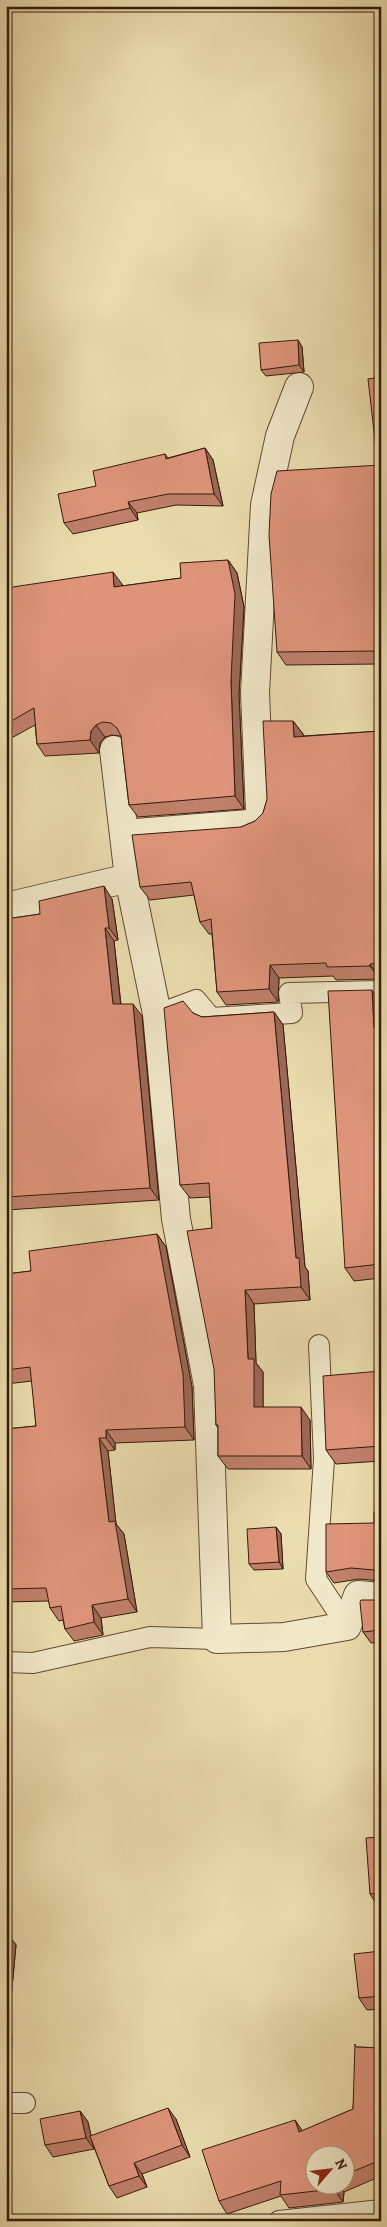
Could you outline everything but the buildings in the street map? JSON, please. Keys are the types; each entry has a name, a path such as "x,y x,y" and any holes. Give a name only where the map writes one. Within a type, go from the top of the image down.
{"street":[{"path":"124,834 249,824 257,820 260,812 255,693 265,505 280,436 299,387"},
{"path":"114,750 129,878 157,1014 176,1219 208,1385 217,1638 284,1637 347,1626 358,1595 381,1597"},
{"path":"6,908 129,878"}],"lane":[{"path":"157,1014 196,1000 211,1018 292,1013 289,993 381,991"},
{"path":"319,1345 324,1459 316,1579 347,1626"},
{"path":"6,1662 33,1663 150,1637 217,1638"},
{"path":"279,2221 381,2210"}]}
